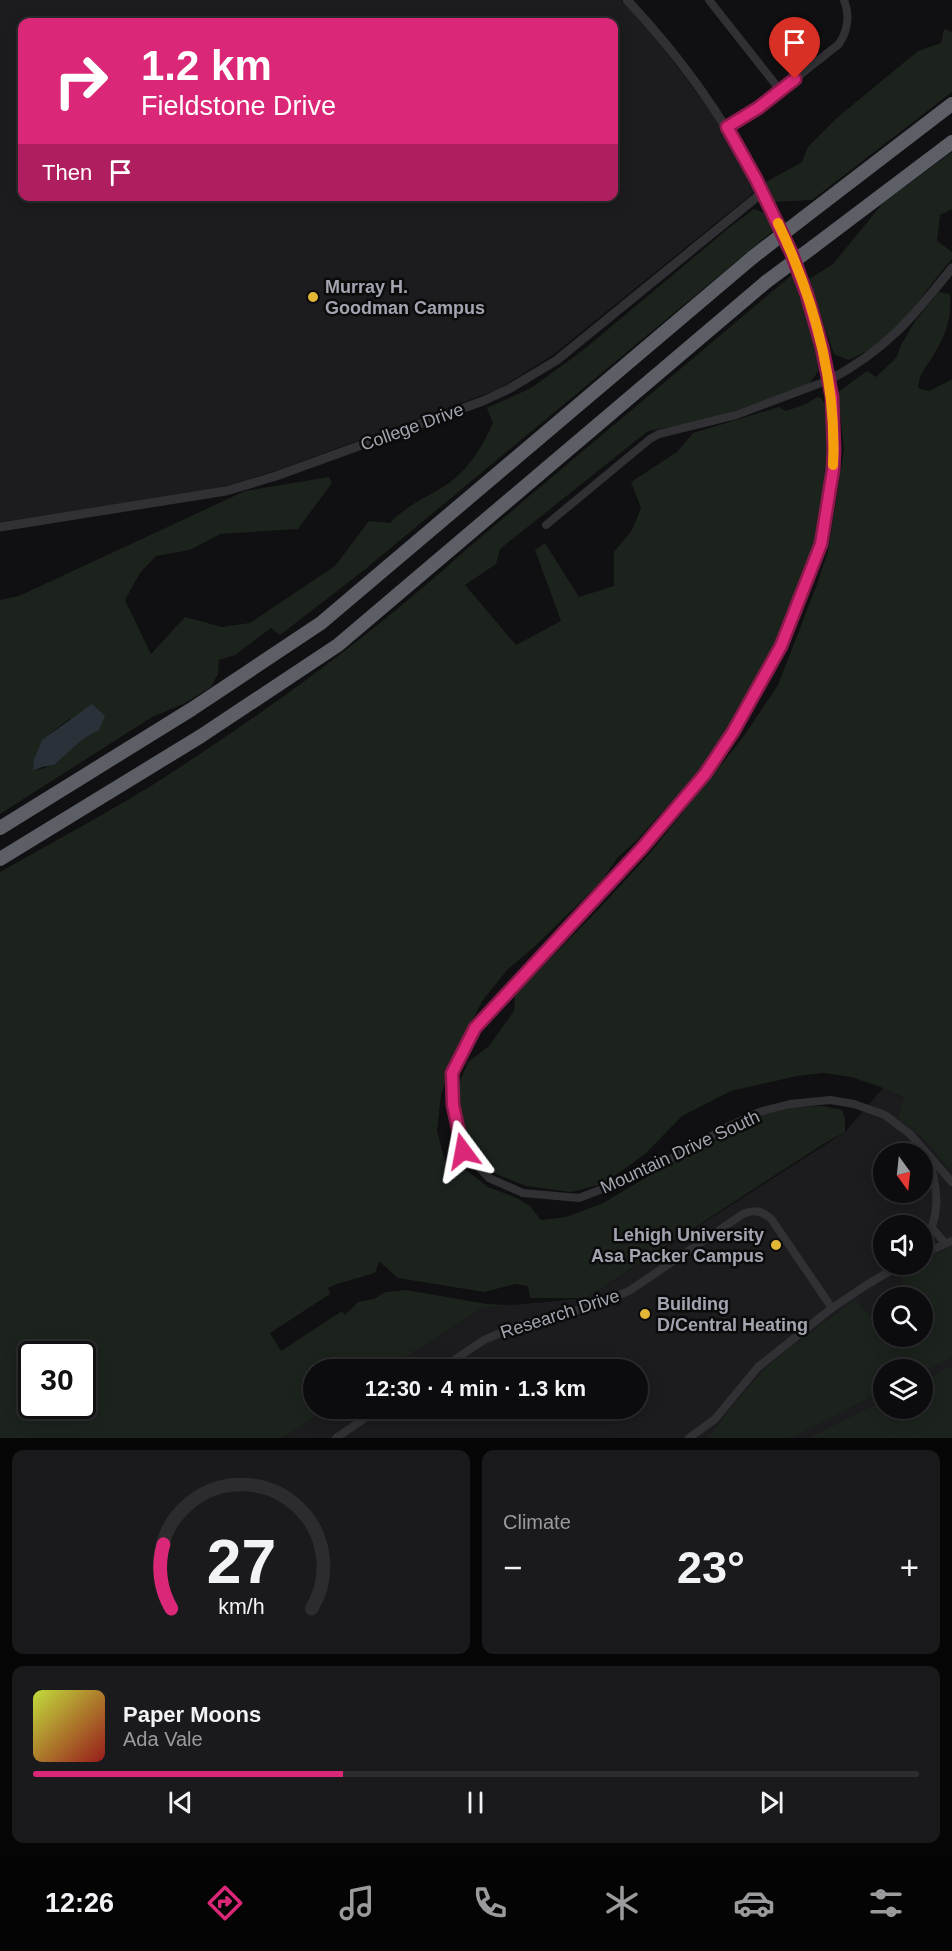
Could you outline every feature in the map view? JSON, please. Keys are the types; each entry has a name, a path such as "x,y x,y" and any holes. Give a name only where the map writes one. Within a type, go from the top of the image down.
{"highway":[{"path":"0,828 192,710 321,623 753,257 952,104"},
{"path":"0,859 201,736 338,645 766,282 952,142"}],"street":[{"name":"Mountain Drive South","path":"627,0 668,46 727,127 763,192 785,238 817,327 829,380 834,430 833,470 821,544 781,646 733,732 690,793 475,1028 452,1073 453,1105 463,1151 489,1178 523,1193 579,1198 623,1181 680,1154 729,1126 759,1113 790,1104 830,1100 854,1104 885,1115 910,1134 917,1143"},
{"path":"709,0 780,90"},
{"path":"727,127 758,108 839,44 844,36 848,20 844,0"},
{"name":"College Drive","path":"0,527 177,500 233,489 276,476 483,401 509,389 557,360 763,192"},
{"path":"546,525 637,447 650,439 736,415 829,380 854,366 891,339 920,309 952,268"},
{"name":"Mountain Drive South","path":"933,1161 952,1182"},
{"name":"Mountain Drive South","path":"933,1176 937,1192 936,1217 933,1225"},
{"name":"Research Drive","path":"456,1359 484,1340 519,1325 590,1306 629,1291 750,1211 762,1212 772,1220 832,1308"},
{"path":"933,1229 949,1242 933,1249"},
{"path":"701,1438 758,1367 832,1308 883,1275"},
{"path":"336,1438 364,1419"},
{"path":"689,1438 715,1419"}],"shaded area":[{"name":"Murray H. Goodman Campus","path":"0,0 621,0 652,33 711,112 755,185 753,193 554,354 499,389 281,469 207,491 0,522"},
{"path":"944,29 952,32 952,92 812,200 774,202 766,182 802,162 808,147 838,117 918,51 941,43"},
{"path":"952,152 952,209 940,215 937,241 952,252 952,259 906,316 881,341 848,360 834,354 808,280 833,264 883,203"},
{"path":"754,209 766,214 774,230 363,571 280,635 271,628 235,655 219,660 218,674 211,687 185,703 152,717 0,814 0,600 19,596 245,491 329,477 332,483 298,529 220,534 190,550 156,556 140,573 125,600 151,654 185,617 222,627 250,623 335,566 369,521 390,523 411,506 457,477 475,456 493,423 487,408 531,388 582,351","holes":["69,719 99,730 83,739 54,765 34,771 34,761 39,746"]},
{"path":"793,274 817,350 819,370 810,383 708,420 648,431 500,549 496,564 465,585 516,645 561,621 535,550 545,543 579,597 614,586 614,552 632,530 641,508 631,482 677,452 693,433 779,407 786,411 806,404 817,397 821,398 827,408 829,444 818,536 801,588 774,650 756,684 717,747 693,778 636,841 617,858 602,881 508,969 482,1001 450,1068 441,1095 437,1131 445,1161 466,1170 488,1187 517,1198 530,1206 541,1220 566,1217 603,1203 681,1157 762,1115 793,1107 823,1106 842,1110 845,1132 586,1298 530,1298 528,1286 515,1284 484,1292 398,1278 379,1261 375,1273 328,1288 330,1294 270,1333 281,1351 342,1311 345,1315 358,1302 374,1299 385,1292 406,1290 487,1304 513,1305 482,1308 403,1359 303,1359 303,1419 312,1419 282,1438 0,1438 0,872 154,784 236,730 356,642"},
{"path":"939,292 950,294 947,328 941,343 921,375 918,388 929,391 951,380 952,377 952,1172 933,1150 933,1143 927,1143 898,1118 904,1098 852,1077 823,1073 797,1076 731,1091 682,1116 645,1154 603,1184 571,1192 526,1186 494,1173 476,1156 467,1138 458,1086 468,1062 489,1046 514,1011 515,994 598,910 650,853 744,736 778,685 828,551 844,450 838,392 867,371 876,377 896,358 916,320"},
{"path":"92,704 105,716 99,730 83,739 54,765 33,771 34,759 42,740"},
{"name":"Lehigh University Asa Packer Campus","path":"883,1088 915,1104 952,1088 952,1438 282,1438 312,1419 648,1419 648,1359 403,1359 482,1308 586,1298 845,1132"},
{"path":"952,1246 952,1357 933,1367 933,1359 873,1359 873,1396 790,1438 708,1438 749,1386 776,1358 855,1300 873,1319 873,1347 933,1347 933,1287 904,1287 901,1275 933,1275 933,1255"},
{"path":"952,1366 952,1438 809,1438 873,1406 873,1419 933,1419 933,1376"}],"slow traffic":[{"path":"778,223 801,279 822,347 832,397 833,465"}],"place":[{"name":"Murray H. Goodman Campus","path":"313,297"},
{"name":"Lehigh University Asa Packer Campus","path":"776,1245"},
{"name":"Building D/Central Heating","path":"645,1314"}],"route":[{"path":"463,1151 453,1105 452,1073 475,1028 674,813 705,774 757,692 781,646 821,544 834,450 832,397 822,347 807,295 791,252 749,165 727,127 758,108 795,79"}]}
